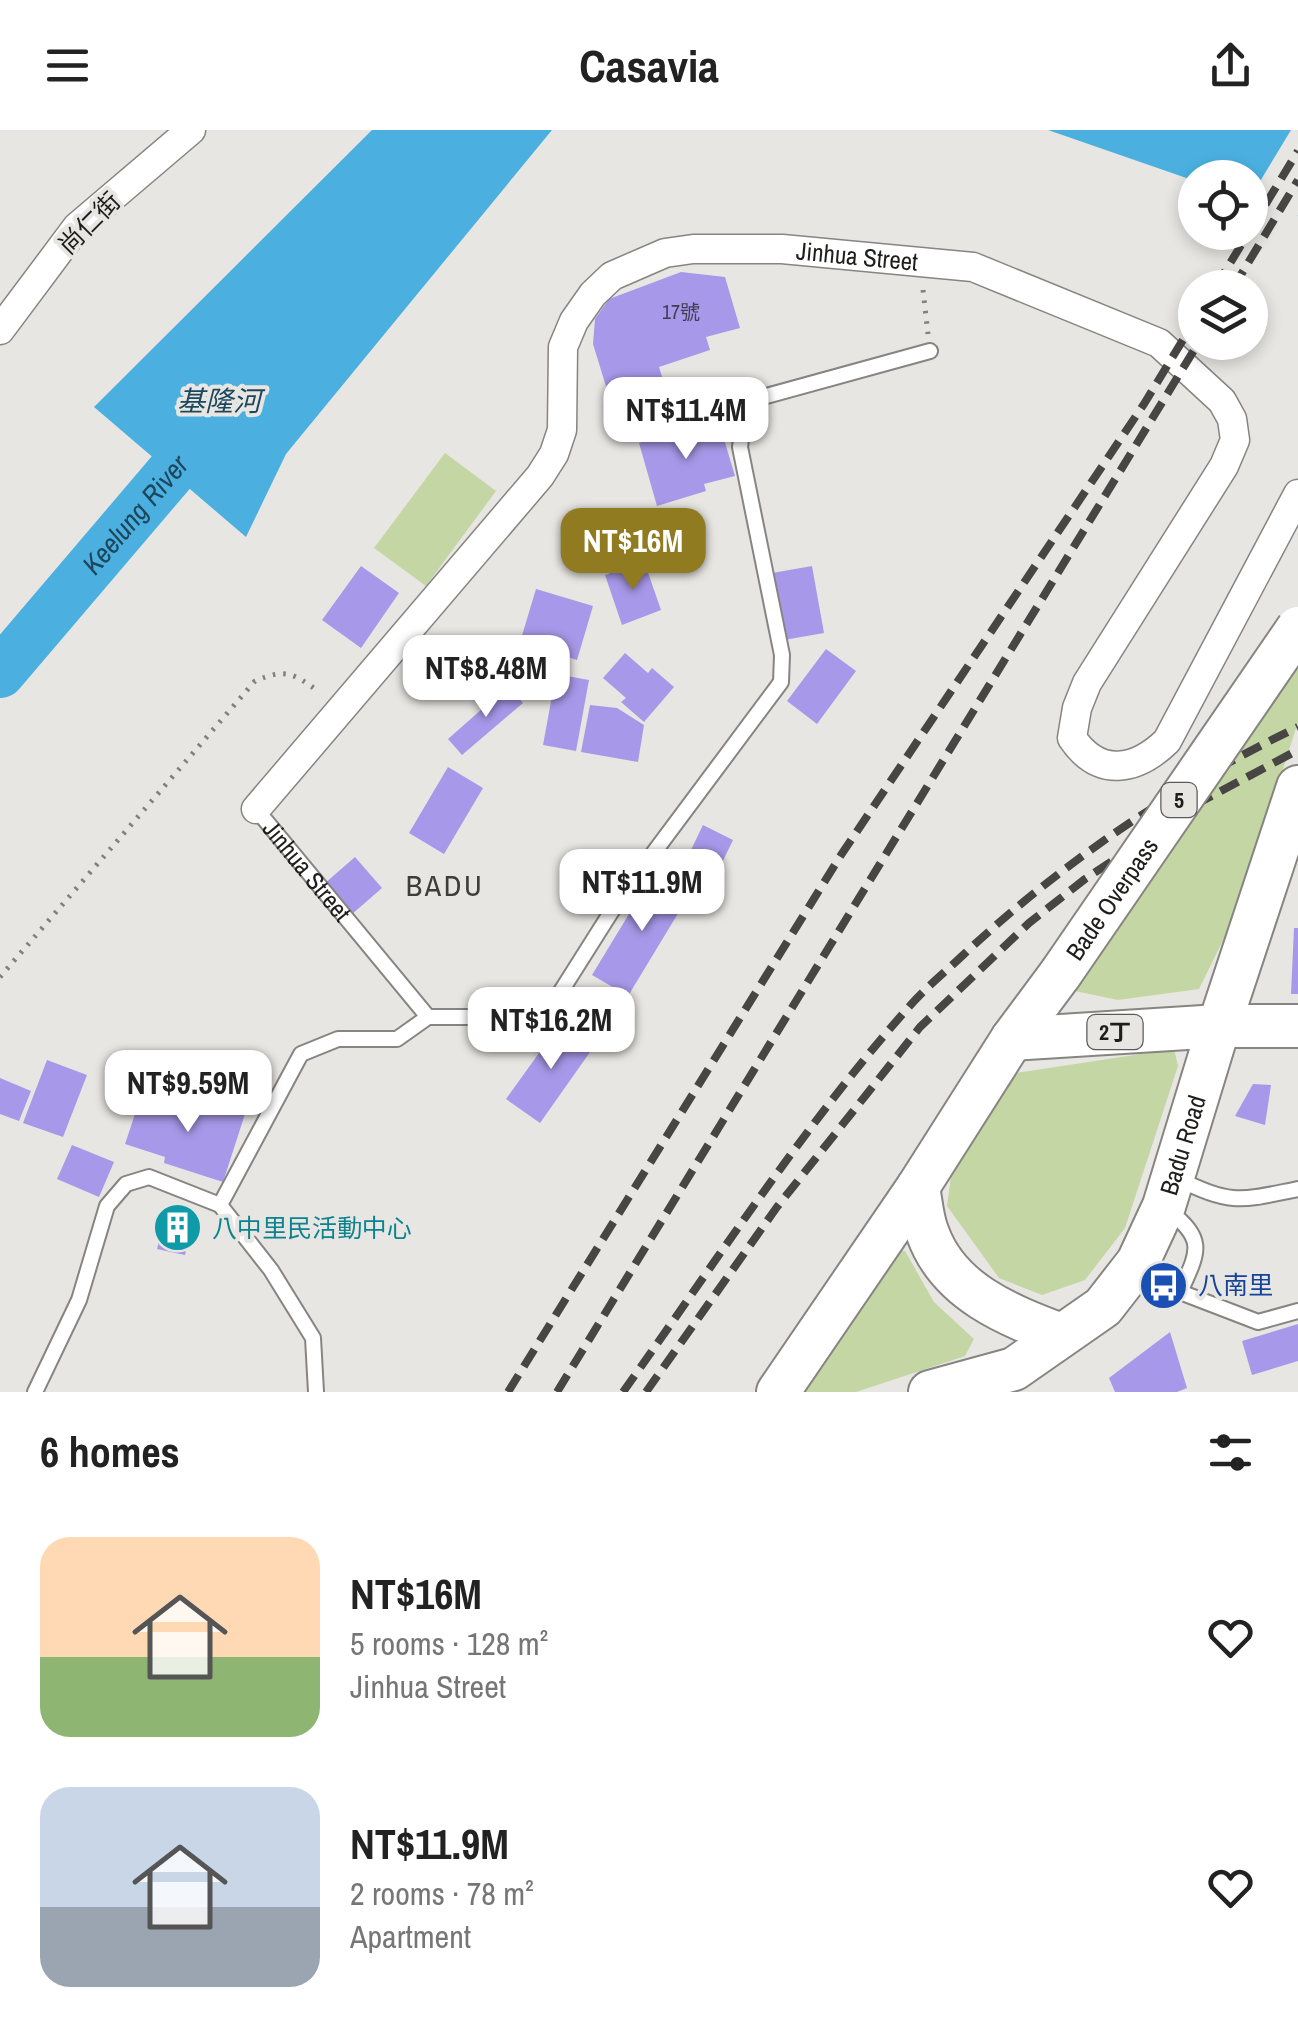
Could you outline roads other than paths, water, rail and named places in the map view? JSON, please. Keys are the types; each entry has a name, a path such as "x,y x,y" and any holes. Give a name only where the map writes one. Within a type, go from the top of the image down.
{"main road":[{"name":"Bade Overpass","path":"1012,1039 1298,628"},
{"name":"Badu Road","path":"930,1392 1014,1368 1102,1307 1138,1262 1169,1191 1298,788"},
{"name":"2丁","path":"1012,1039 1219,1026 1298,1026"},
{"name":"5","path":"778,1392 918,1188 1012,1039"},
{"path":"918,1188 928,1234 947,1267 978,1298 1061,1336"}],"street":[{"name":"尚仁街","path":"0,330 78,227 192,130"},
{"name":"Jinhua Street","path":"256,809 540,476 554,454 562,430 563,347 574,320 592,294 612,276 665,253 693,248 782,250 972,267 1159,343 1222,401 1232,419 1236,440 1224,466 1086,683 1077,708 1072,738 1082,753 1105,766 1147,760 1168,741 1298,494"}],"lane":[{"path":"220,1204 301,1054 338,1039 397,1039 428,1017 493,1017 519,1026 541,1023 620,898 781,682 782,655 740,447 745,412 759,398 930,351"},
{"name":"Jinhua Street","path":"256,809 428,1017"},
{"path":"35,1392 78,1300 106,1206 126,1184 149,1177 220,1204 271,1270 313,1338 316,1392"},
{"path":"1169,1191 1241,1200 1298,1190"},
{"path":"1169,1191 1190,1226 1196,1255 1180,1292 1258,1322 1298,1311"}],"water":[{"name":"基隆河","path":"372,130 552,130 286,454 246,537 94,407"},
{"path":"1048,130 1298,130 1298,216 1268,206 1268,160 1178,160 1178,175"}],"waterway":[{"name":"Keelung River","path":"0,673 213,423"}],"railway":[{"path":"1268,200 1298,151"},
{"path":"1244,270 1298,180"},
{"path":"1226,270 1238,250"},
{"path":"508,1392 841,855 1178,348"},
{"path":"557,1392 1188,360"},
{"path":"623,1392 795,1148 920,995 1000,922 1079,858 1164,801 1298,727"},
{"path":"646,1392 777,1207 920,1027 1029,923 1085,879 1204,800 1298,750"}],"place":[{"name":"八中里民活動中心","path":"177,1228"},
{"name":"八南里","path":"1163,1285"}],"district":[{"name":"BADU","path":"445,885"}]}
